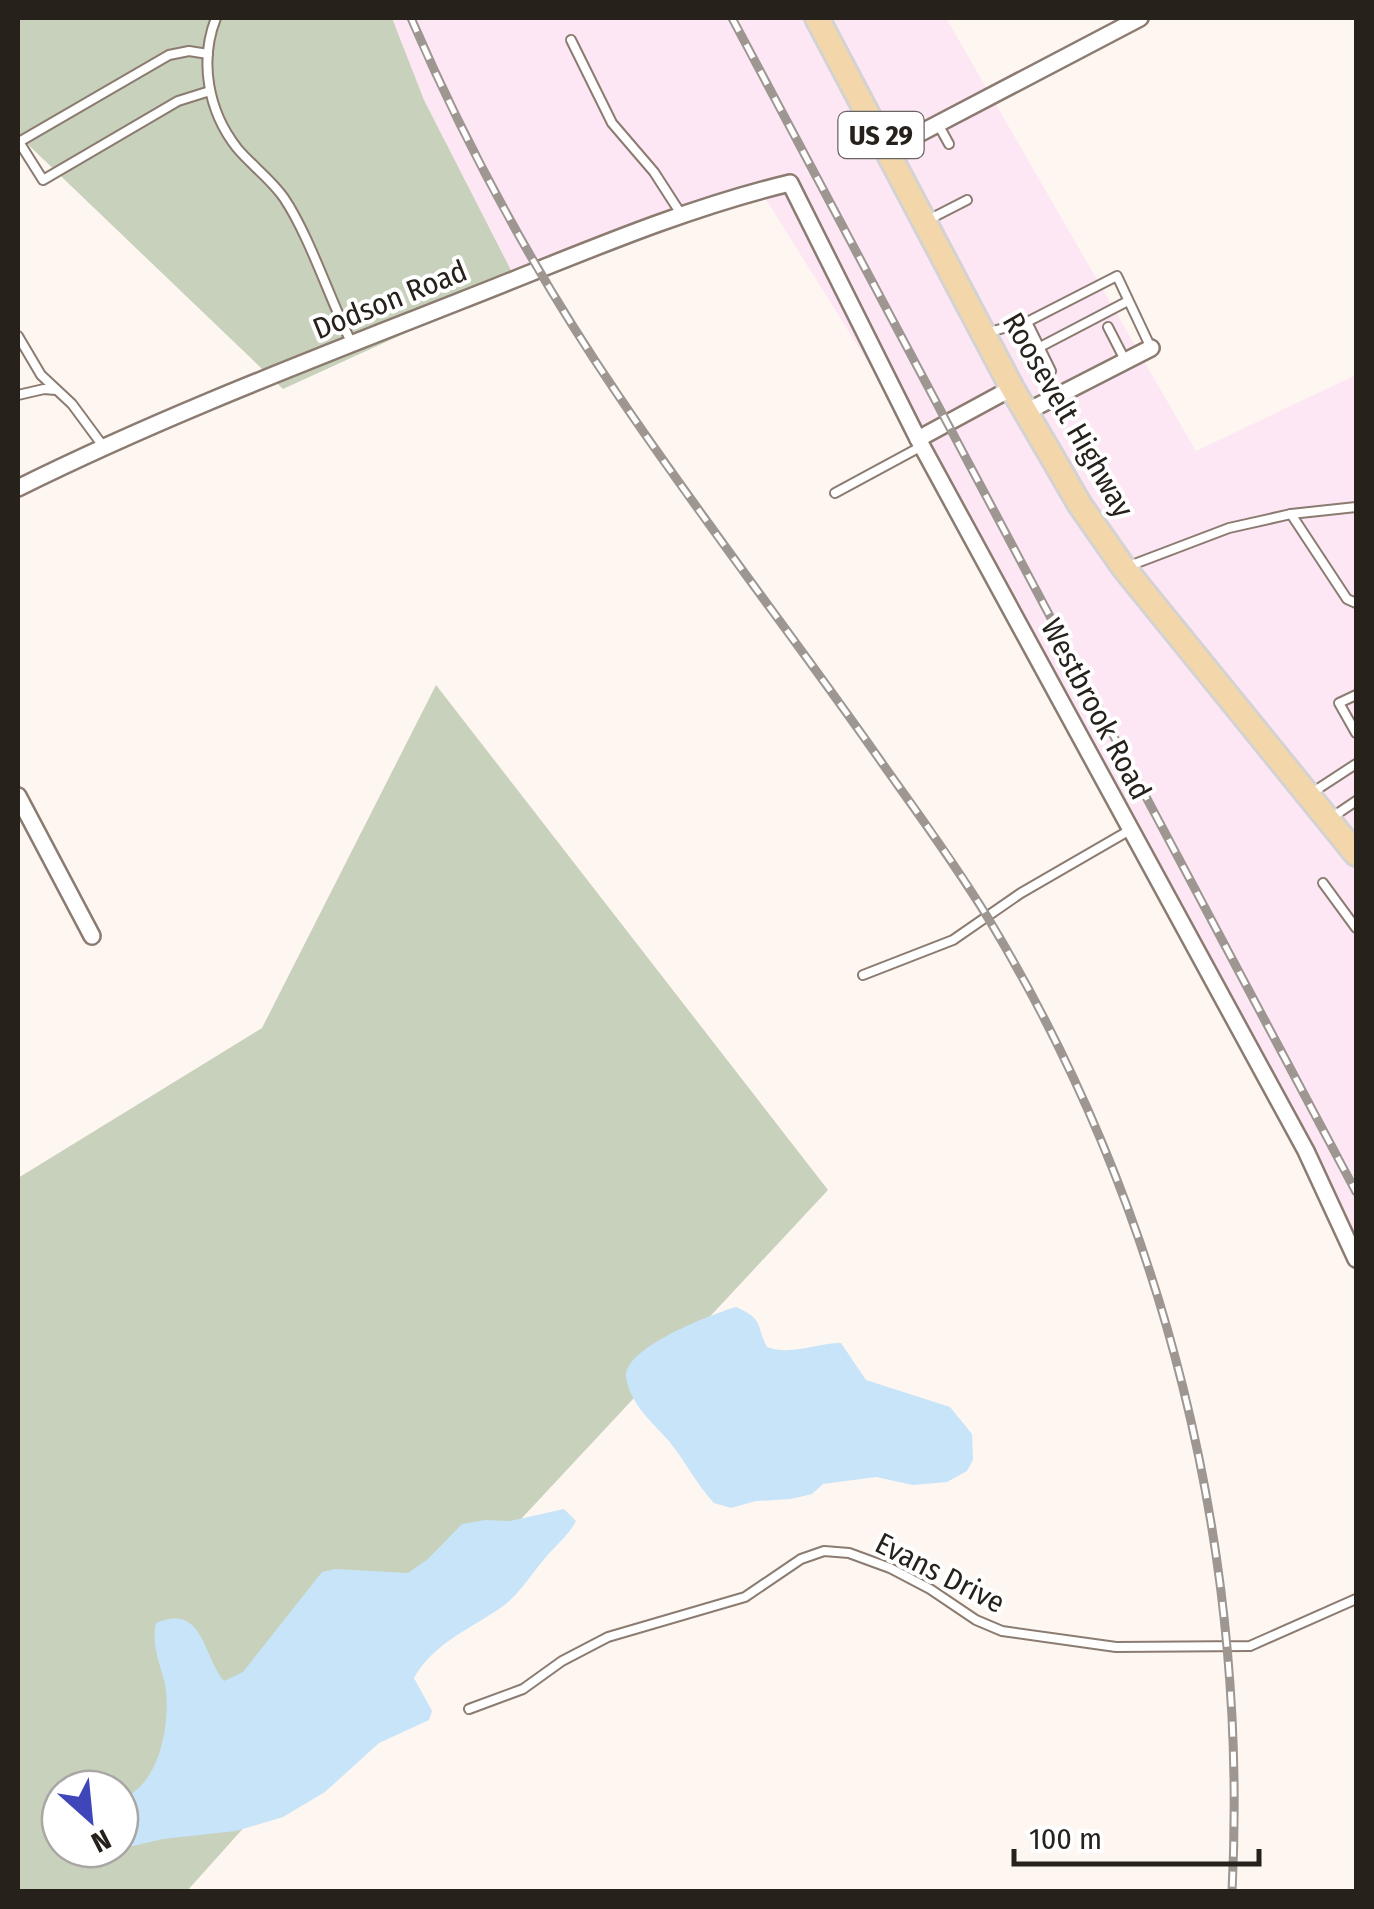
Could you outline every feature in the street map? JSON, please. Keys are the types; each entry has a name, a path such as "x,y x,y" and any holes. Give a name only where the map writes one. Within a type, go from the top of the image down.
{"main road":[{"name":"Roosevelt Highway","path":"818,18 1012,388 1080,505 1124,568 1356,854"}],"street":[{"path":"888,150 1140,18"},
{"name":"Dodson Road","path":"18,488 103,446 352,344 740,195 790,183"},
{"name":"Westbrook Road","path":"790,183 920,442 1306,1150 1356,1259"},
{"path":"1026,412 1151,348"},
{"path":"920,442 1012,388"},
{"path":"18,796 92,936"}],"lane":[{"path":"216,18 208,54 210,91 216,111 238,148 284,198 352,344"},
{"path":"571,40 612,123 654,172 683,217"},
{"path":"208,54 189,51 169,56 20,142 44,180 178,101 210,91"},
{"path":"938,124 949,144"},
{"path":"926,222 966,200"},
{"path":"984,333 1028,322 1117,276 1151,348"},
{"path":"1040,347 1128,301"},
{"path":"1028,322 1051,371"},
{"path":"1108,327 1126,362"},
{"path":"18,336 40,375 72,404 103,446"},
{"path":"18,395 56,390"},
{"path":"835,493 920,442"},
{"path":"1124,568 1229,528 1291,514 1356,507"},
{"path":"1291,514 1347,599 1356,604"},
{"path":"1356,695 1339,703 1356,732"},
{"path":"1308,794 1356,764"},
{"path":"1329,820 1356,801"},
{"path":"862,975 953,940 1020,893 1130,830"},
{"path":"1323,883 1356,928"},
{"name":"Evans Drive","path":"469,1709 523,1689 562,1661 608,1637 746,1597 801,1560 824,1551 848,1552 890,1568 976,1620 1002,1631 1116,1647 1250,1646 1356,1599"}],"shaded area":[{"path":"392,18 946,18 1196,451 1356,375 1356,1261 986,583 904,420 762,193 517,282 424,100"}],"green space":[{"path":"18,18 392,18 424,100 517,282 283,389 18,135"},
{"path":"436,685 828,1190 494,1548 187,1891 18,1892 18,1178 262,1028"}],"water":[{"path":"736,1307 755,1319 767,1347 795,1350 841,1343 866,1380 950,1407 972,1434 973,1460 967,1471 947,1482 913,1485 876,1477 823,1484 812,1494 791,1499 756,1501 731,1508 714,1503 637,1405 626,1378 638,1355 653,1344"},
{"path":"564,1509 576,1521 517,1593 441,1647 422,1666 414,1678 432,1711 429,1720 379,1743 325,1792 283,1817 236,1831 140,1844 140,1787 156,1761 166,1722 165,1684 155,1646 156,1623 172,1619 193,1626 224,1681 243,1672 322,1572 335,1569 408,1573 428,1559 462,1524 510,1521"}],"railway":[{"path":"411,18 480,164 588,350 976,899 1050,1030 1103,1146 1147,1265 1183,1387 1209,1511 1226,1637 1234,1764 1232,1892"},
{"path":"732,18 1356,1192"}]}
